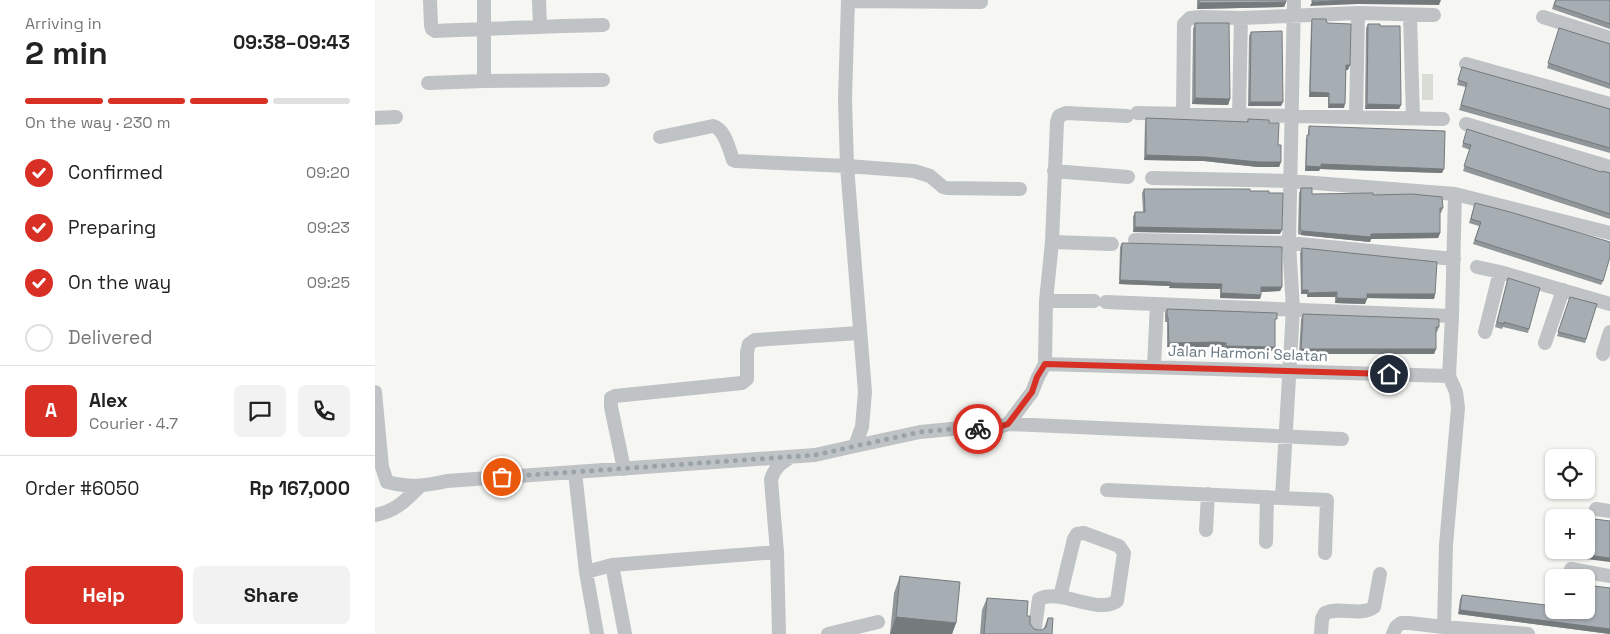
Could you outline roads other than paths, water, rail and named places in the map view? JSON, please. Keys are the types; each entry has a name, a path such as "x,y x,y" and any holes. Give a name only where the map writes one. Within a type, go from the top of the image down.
{"street":[{"path":"430,0 432,30 485,30 540,26 603,25"},
{"path":"484,0 484,81"},
{"path":"539,0 540,26"},
{"path":"1282,498 1293,309 1289,243 1294,0"},
{"path":"855,446 862,428 865,392 847,166 845,99 848,1 981,2"},
{"path":"1356,117 1358,14"},
{"path":"1183,114 1183,24 1190,18 1358,14 1433,15"},
{"path":"1410,15 1413,118"},
{"path":"1543,17 1610,38"},
{"path":"1239,115 1241,18"},
{"path":"1466,64 1610,104"},
{"path":"428,83 603,80"},
{"path":"1008,424 1032,392 1037,377 1045,364 1046,301 1052,242 1054,172 1059,116 1065,113 1443,119"},
{"path":"375,118 396,117"},
{"path":"1466,124 1610,167"},
{"path":"660,137 713,126 722,130 733,160 736,161 914,171 930,176 947,188 1020,190"},
{"path":"1054,172 1128,177"},
{"path":"1152,178 1290,181 1455,194 1610,233"},
{"path":"1444,627 1446,545 1458,408 1456,392 1449,376 1455,194"},
{"path":"1135,240 1289,243 1454,259"},
{"path":"1052,242 1112,244"},
{"path":"1477,267 1610,304"},
{"path":"1485,332 1500,272"},
{"path":"1545,343 1563,290"},
{"path":"1046,301 1452,316"},
{"path":"1154,366 1157,304"},
{"path":"1603,354 1610,332"},
{"path":"623,469 611,398 615,396 742,383 747,379 747,352 749,344 755,340 859,333"},
{"name":"Jalan Harmoni Selatan","path":"1045,364 1449,376"},
{"path":"375,392 382,467 387,482 402,486 419,486 447,481 815,455 920,432 962,428 990,430 1008,424 1342,439"},
{"path":"779,634 777,552 771,480 773,471 781,463 794,456"},
{"path":"575,472 586,572 597,634"},
{"path":"375,515 389,512 396,508 419,486"},
{"path":"1107,490 1327,500 1325,553"},
{"path":"1206,530 1208,494"},
{"path":"1266,542 1267,497"},
{"path":"1034,634 1039,599 1043,597 1060,597 1105,606 1112,605 1117,601 1124,553 1119,546 1084,533 1077,534 1073,539 1060,597"},
{"path":"586,572 612,565 777,552"},
{"path":"612,565 625,634"},
{"path":"1321,634 1322,619 1325,613 1331,610 1365,611 1371,610 1374,607 1380,574"},
{"path":"1595,574 1610,576"},
{"path":"828,634 878,622"},
{"path":"1393,634 1395,627 1409,623 1527,634"}]}
